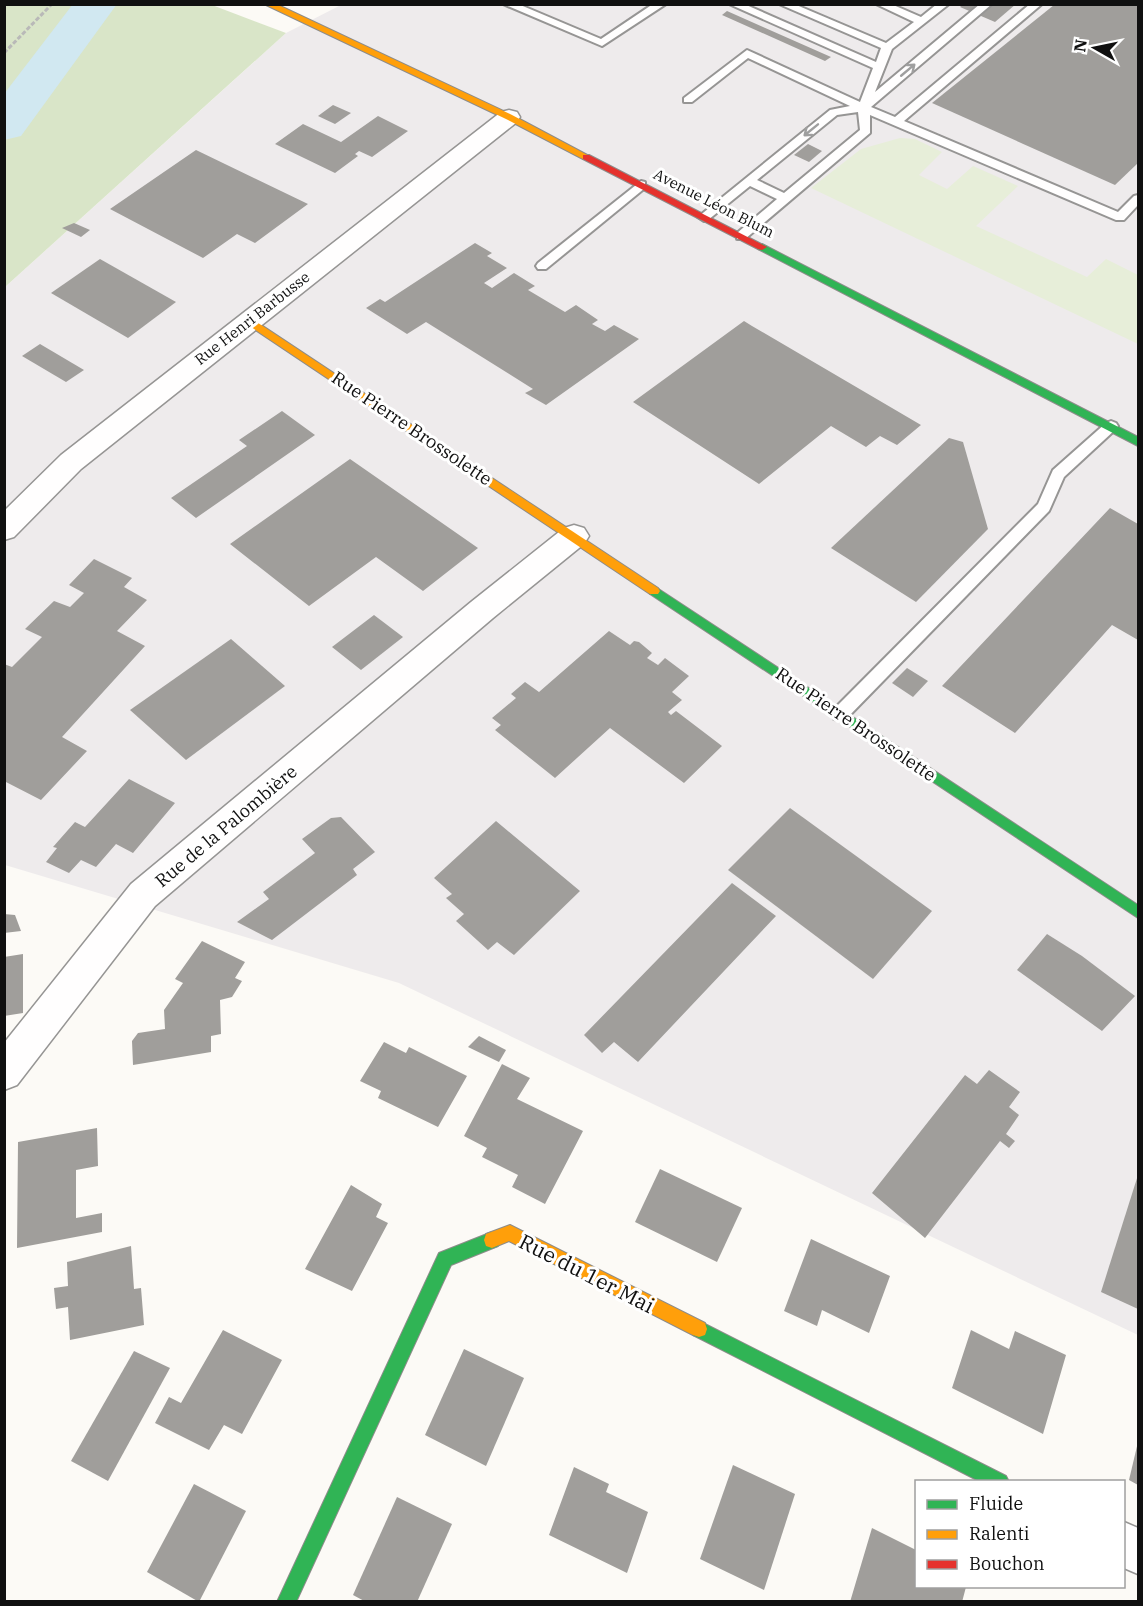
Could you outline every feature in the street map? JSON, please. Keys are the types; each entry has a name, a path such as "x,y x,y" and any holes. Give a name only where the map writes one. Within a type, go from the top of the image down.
{"street":[{"name":"Avenue Léon Blum","path":"268,4 509,117 1111,426 1138,442"},
{"name":"Rue Henri Barbusse","path":"4,529 70,462 509,117"},
{"name":"Rue Pierre Brossolette","path":"249,321 1138,912"},
{"name":"Rue de la Palombière","path":"4,1074 143,896 482,610 574,536"},
{"name":"Rue du 1er Mai","path":"286,1602 444,1259 510,1233 996,1480"}],"lane":[{"path":"508,4 602,43 661,4"},
{"path":"734,4 879,67"},
{"path":"784,4 887,47"},
{"path":"881,4 922,21"},
{"path":"741,236 866,130 863,108 887,47 944,4"},
{"path":"704,217 834,112 863,108 987,4"},
{"path":"896,122 1037,4"},
{"path":"688,100 747,53 863,108 1120,217 1138,199"},
{"path":"749,181 784,198"},
{"path":"542,266 641,185"},
{"path":"840,714 1044,507 1058,474 1111,426"}],"path":[{"path":"4,53 51,4"}],"shaded area":[{"path":"341,5 1138,5 1138,1335 399,983 5,865 4,288 286,33"}],"green space":[{"path":"5,5 212,5 286,33 5,287"},
{"path":"900,138 915,139 942,152 919,175 947,189 973,166 1018,186 976,226 1087,277 1106,259 1138,275 1138,344 811,188 861,149"}],"building":[{"path":"963,4 1016,4 995,22 960,7"},
{"path":"1054,5 1138,5 1138,163 1115,185 932,103"},
{"path":"727,11 831,57 825,61 722,15"},
{"path":"333,105 351,113 335,124 318,116"},
{"path":"378,116 408,131 372,157 359,151 355,154 358,156 335,173 275,144 303,124 341,142"},
{"path":"808,144 822,151 809,162 794,155"},
{"path":"196,150 308,204 255,243 237,234 203,258 110,209"},
{"path":"74,223 90,230 81,237 62,228"},
{"path":"475,243 492,253 487,256 507,268 484,283 492,288 514,273 535,286 528,290 565,312 576,305 598,320 592,324 605,331 614,325 639,339 546,405 525,393 533,389 426,322 407,334 366,308 380,299 385,302"},
{"path":"100,259 176,302 128,338 51,293"},
{"path":"744,321 921,425 897,445 880,436 866,447 831,426 759,484 633,402"},
{"path":"40,344 84,370 66,382 22,356"},
{"path":"282,411 315,435 196,518 171,498 247,446 239,440"},
{"path":"949,438 963,442 988,529 916,602 831,548"},
{"path":"350,459 478,548 423,591 376,557 309,606 230,544"},
{"path":"1110,508 1138,524 1138,640 1112,625 1015,733 942,686"},
{"path":"94,559 132,578 124,587 147,600 117,631 145,646 62,737 87,751 41,800 4,781 4,664 12,667 42,637 25,629 54,601 70,607 84,593 69,585"},
{"path":"374,615 403,637 361,670 332,647"},
{"path":"609,631 630,645 634,641 639,642 652,653 647,658 658,665 665,658 689,676 672,692 682,700 668,712 671,715 676,711 722,746 684,783 610,728 555,778 495,730 501,725 492,718 516,698 511,694 525,682 539,692"},
{"path":"231,639 285,686 186,760 130,710"},
{"path":"907,668 928,681 913,697 892,683"},
{"path":"129,779 175,803 133,853 116,844 96,867 81,860 69,873 46,862 57,848 53,847 75,822 85,827"},
{"path":"790,808 932,911 873,979 728,870"},
{"path":"341,817 375,852 353,869 357,875 272,940 237,922 269,899 263,892 315,853 302,839 331,818"},
{"path":"496,821 580,891 514,955 497,942 488,950 456,921 464,914 446,898 452,894 434,878"},
{"path":"732,883 776,916 638,1062 614,1042 602,1053 584,1035"},
{"path":"4,914 15,915 21,931 4,933"},
{"path":"1047,934 1082,956 1135,996 1102,1031 1017,970"},
{"path":"202,941 245,962 235,978 242,981 232,997 220,1000 221,1034 211,1036 211,1052 133,1065 132,1041 138,1033 165,1029 164,1010 183,983 175,979"},
{"path":"23,954 23,1013 4,1016 4,957"},
{"path":"479,1036 506,1050 499,1062 468,1047"},
{"path":"384,1042 406,1053 409,1047 467,1076 438,1127 378,1098 381,1091 360,1081"},
{"path":"502,1064 530,1078 517,1099 583,1131 545,1204 512,1187 518,1175 482,1157 487,1148 464,1136"},
{"path":"989,1070 1020,1092 1009,1107 1019,1115 1006,1134 1015,1141 1009,1148 1000,1141 925,1238 872,1193 965,1075 977,1084"},
{"path":"97,1128 98,1166 76,1170 76,1218 102,1213 102,1232 17,1248 18,1142"},
{"path":"660,1169 742,1208 717,1262 635,1222"},
{"path":"1138,1175 1138,1309 1101,1292"},
{"path":"351,1185 382,1204 376,1217 388,1223 352,1291 305,1269"},
{"path":"811,1239 890,1276 869,1333 822,1310 817,1326 784,1311"},
{"path":"131,1246 134,1289 141,1288 144,1325 70,1340 68,1307 56,1309 54,1288 68,1286 67,1262"},
{"path":"223,1330 282,1360 242,1434 224,1425 209,1450 155,1423 169,1397 181,1403"},
{"path":"971,1330 1009,1349 1015,1331 1066,1355 1043,1434 952,1388"},
{"path":"464,1349 524,1378 486,1466 425,1435"},
{"path":"134,1351 170,1368 108,1481 71,1461"},
{"path":"1138,1442 1138,1485 1129,1480"},
{"path":"733,1465 795,1494 764,1590 700,1559"},
{"path":"574,1467 609,1484 606,1492 648,1512 627,1573 549,1535"},
{"path":"194,1484 246,1511 199,1602 147,1572"},
{"path":"397,1497 452,1524 417,1602 366,1602 353,1595"},
{"path":"872,1528 915,1550 915,1588 966,1588 962,1602 850,1602"}],"waterway":[{"path":"4,126 96,4"}],"traffic: fast":[{"path":"762,247 1138,442"},
{"path":"654,591 1138,912"},
{"path":"286,1602 445,1259 492,1240"},
{"path":"699,1329 996,1480"}],"traffic: slow":[{"path":"268,4 509,117 586,157"},
{"path":"249,321 654,591"},
{"path":"492,1240 510,1233 699,1329"}],"traffic: jam":[{"path":"586,157 762,247"}]}
